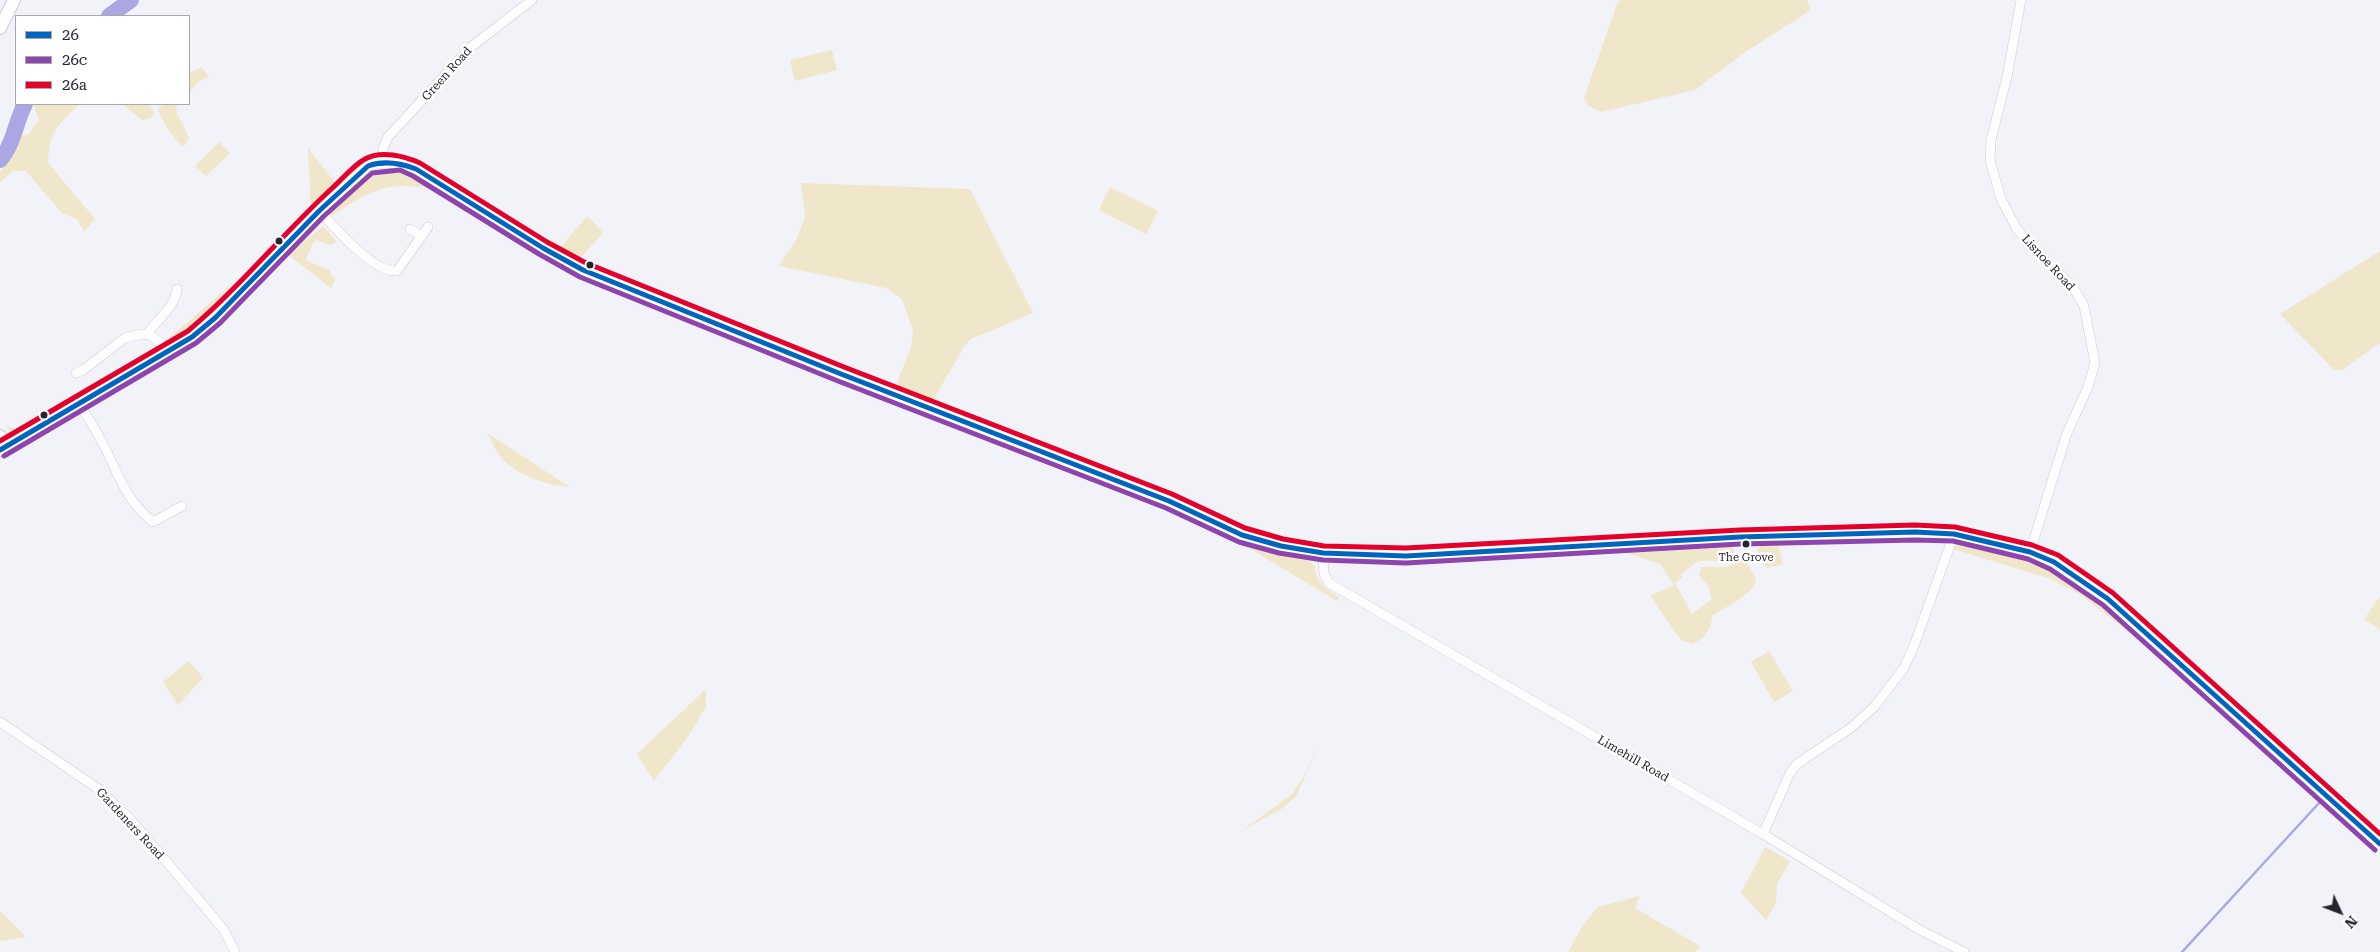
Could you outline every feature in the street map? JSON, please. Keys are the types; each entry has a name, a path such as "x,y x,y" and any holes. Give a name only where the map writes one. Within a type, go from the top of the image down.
{"main road":[{"path":"0,28 14,0"}],"street":[{"name":"Green Road","path":"383,162 383,149 388,137 471,47 532,0"},
{"name":"Lisnoe Road","path":"2021,0 2007,78 1991,140 1990,160 2001,199 2017,229 2029,244 2073,287 2084,306 2095,363 2088,387 2067,433 2030,552"},
{"path":"2,444 79,404 192,337 216,318 319,211 368,166 383,162 401,163 416,169 543,248 592,273 841,374 1169,501 1242,535 1281,546 1323,553 1406,556 1820,534 1907,532 1954,534 1999,543 2030,552 2054,562 2108,599 2380,844"},
{"path":"319,211 358,251 389,272 397,271 428,228"},
{"path":"410,230 422,236"},
{"path":"147,334 172,304 177,296 177,289"},
{"path":"76,373 83,370 125,338 147,334 158,340 168,352"},
{"path":"79,404 103,442 129,498 138,510 153,522 182,506"},
{"path":"1763,834 1790,773 1797,764 1852,727 1876,706 1904,668 1914,646 1954,534"},
{"name":"Limehill Road","path":"1323,553 1324,574 1329,582 1763,834 1920,930 1964,952"},
{"name":"Gardeners Road","path":"0,722 100,790 131,820 224,930 235,952"}],"shaded area":[{"path":"1621,0 1807,0 1811,10 1747,51 1695,90 1601,112 1589,106 1584,98 1617,4"},
{"path":"832,50 837,70 795,81 790,60"},
{"path":"202,67 209,77 199,81 190,92 190,73"},
{"path":"33,105 79,105 56,129 50,143 48,163 95,219 84,232 78,220 61,212 26,171 13,171 0,182 0,172 11,159 19,137 29,134 39,120"},
{"path":"123,105 149,105 154,112 152,118 142,120"},
{"path":"162,105 176,105 177,113 189,138 184,146 172,135 158,110"},
{"path":"219,142 230,153 206,176 195,166"},
{"path":"308,148 337,185 311,208"},
{"path":"384,168 412,175 437,189 405,186 381,189 359,199 332,216 329,214 330,208 370,172"},
{"path":"801,183 970,189 1033,313 971,339 965,345 933,400 896,385 911,347 913,330 902,299 886,288 779,266 796,240 805,217"},
{"path":"1110,187 1158,211 1146,234 1099,210"},
{"path":"587,216 601,230 602,234 578,258 560,248"},
{"path":"323,226 337,242 331,245 315,240 305,260 330,270 331,275 336,278 331,288 288,255"},
{"path":"2380,251 2380,343 2342,370 2334,370 2280,314"},
{"path":"232,284 231,289 197,326 180,337 171,340 169,338"},
{"path":"108,374 110,375 22,430 9,430 5,425 15,429 25,425"},
{"path":"487,433 570,487 542,482 514,469 500,456"},
{"path":"1960,542 2017,555 2063,575 2100,603 2146,645 2079,594 2051,579 1953,549"},
{"path":"1242,544 1310,561 1315,566 1319,580 1326,588 1339,597 1337,601"},
{"path":"1778,544 1783,564 1767,568 1757,552 1760,545"},
{"path":"1733,547 1735,555 1732,558 1724,561 1705,561 1693,564 1681,574 1683,577 1675,583 1692,614 1712,599 1708,586 1699,575 1701,567 1726,567 1745,559 1756,579 1755,584 1745,595 1712,616 1709,630 1700,639 1692,644 1681,640 1650,596 1674,585 1660,564 1627,553"},
{"path":"2380,596 2380,630 2364,619"},
{"path":"1769,651 1793,691 1774,702 1751,662"},
{"path":"189,661 203,678 178,705 163,682"},
{"path":"706,689 706,707 687,738 654,781 637,754"},
{"path":"1321,741 1296,796 1283,808 1241,831 1291,795 1303,778"},
{"path":"1765,847 1790,861 1777,884 1776,903 1766,920 1741,893"},
{"path":"1640,896 1635,908 1700,946 1696,952 1568,952 1583,925 1598,907"},
{"path":"0,911 26,937 0,941"}],"waterway":[{"path":"110,15 131,0"},
{"path":"0,160 5,154 25,105"},
{"path":"2182,952 2319,803"}],"transit line":[{"name":"26a","path":"0,441 188,331 224,298 310,209 355,166 371,156 392,155 420,163 547,242 586,263 844,367 1172,494 1245,528 1283,539 1324,546 1406,548 1740,530 1915,525 1955,527 2032,545 2058,555 2113,593 2380,834"},
{"name":"26","path":"0,450 192,337 215,318 319,211 368,166 380,163 398,164 416,169 543,248 583,270 841,374 1169,501 1242,535 1281,546 1323,553 1406,556 1740,537 1915,532 1954,534 2030,552 2054,562 2108,599 2380,844"},
{"name":"26c","path":"4,456 196,343 220,323 324,216 372,173 400,170 580,277 838,381 1166,508 1239,542 1279,553 1323,560 1406,563 1740,544 1915,540 1953,541 2028,559 2050,569 2103,605 2375,850"}],"place":[{"name":"The Grove","path":"1746,544"}]}
